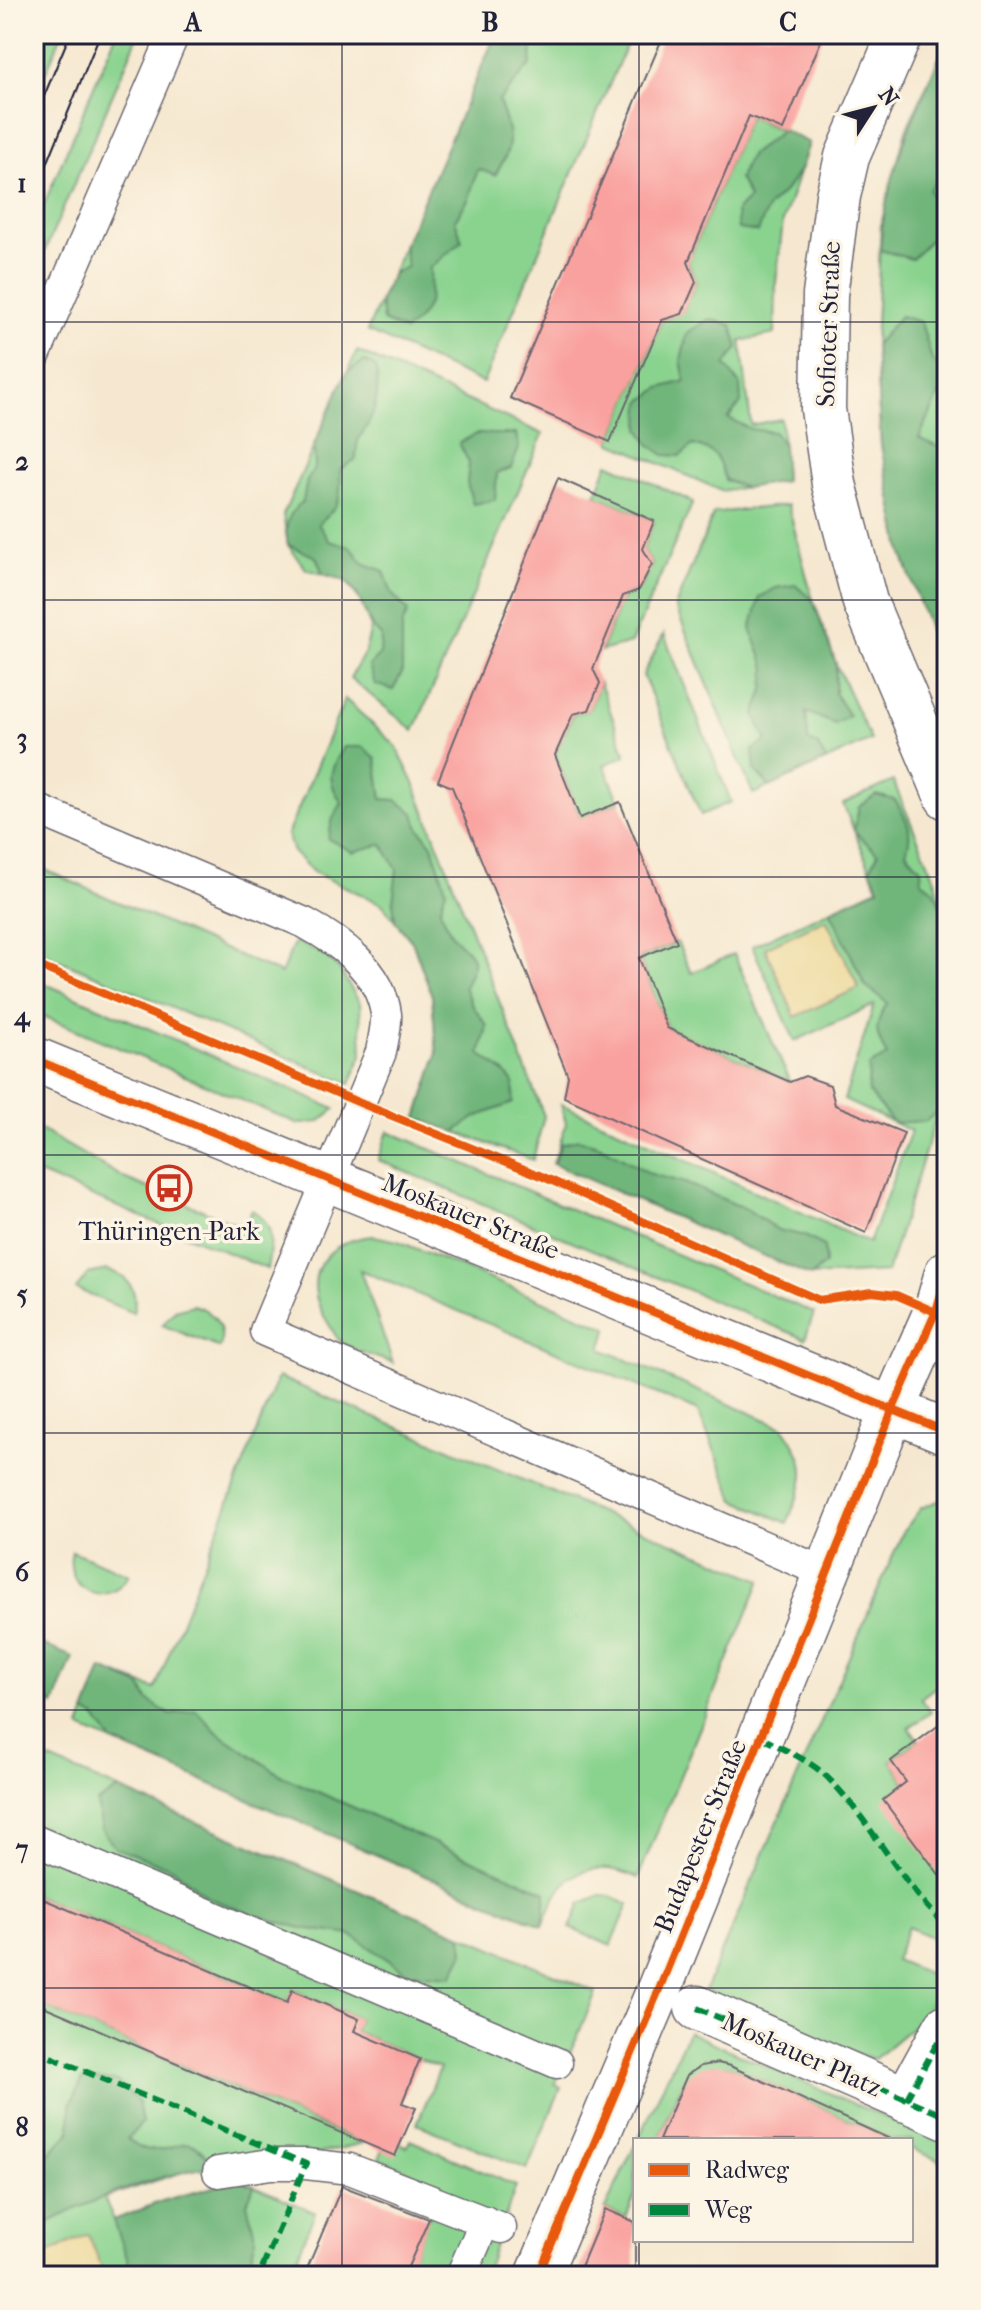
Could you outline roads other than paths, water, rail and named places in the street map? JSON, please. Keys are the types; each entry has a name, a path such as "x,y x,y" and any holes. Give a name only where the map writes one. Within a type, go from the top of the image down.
{"street":[{"name":"Sofioter Straße","path":"900,34 847,157 838,196 825,295 823,409 834,484 865,602 947,797"},
{"name":"Moskauer Straße","path":"34,1059 893,1409"},
{"path":"947,1273 936,1311 893,1409 947,1432"},
{"name":"Budapester Straße","path":"538,2276 678,2000 828,1574 893,1409"},
{"name":"Moskauer Platz","path":"678,2000 947,2117"},
{"name":"Moskauer Platz","path":"906,2100 946,2027"}],"lane":[{"path":"34,358 174,34"},
{"path":"34,808 305,923 331,937 357,959 377,986 386,1015 381,1052 265,1331 828,1574"},
{"path":"34,1840 557,2063"},
{"path":"218,2172 271,2164 350,2169 493,2225 461,2276"}],"tram line":[{"path":"34,120 70,34"},
{"path":"34,196 100,34"}],"place":[{"name":"Thüringen-Park","path":"169,1188"}]}
